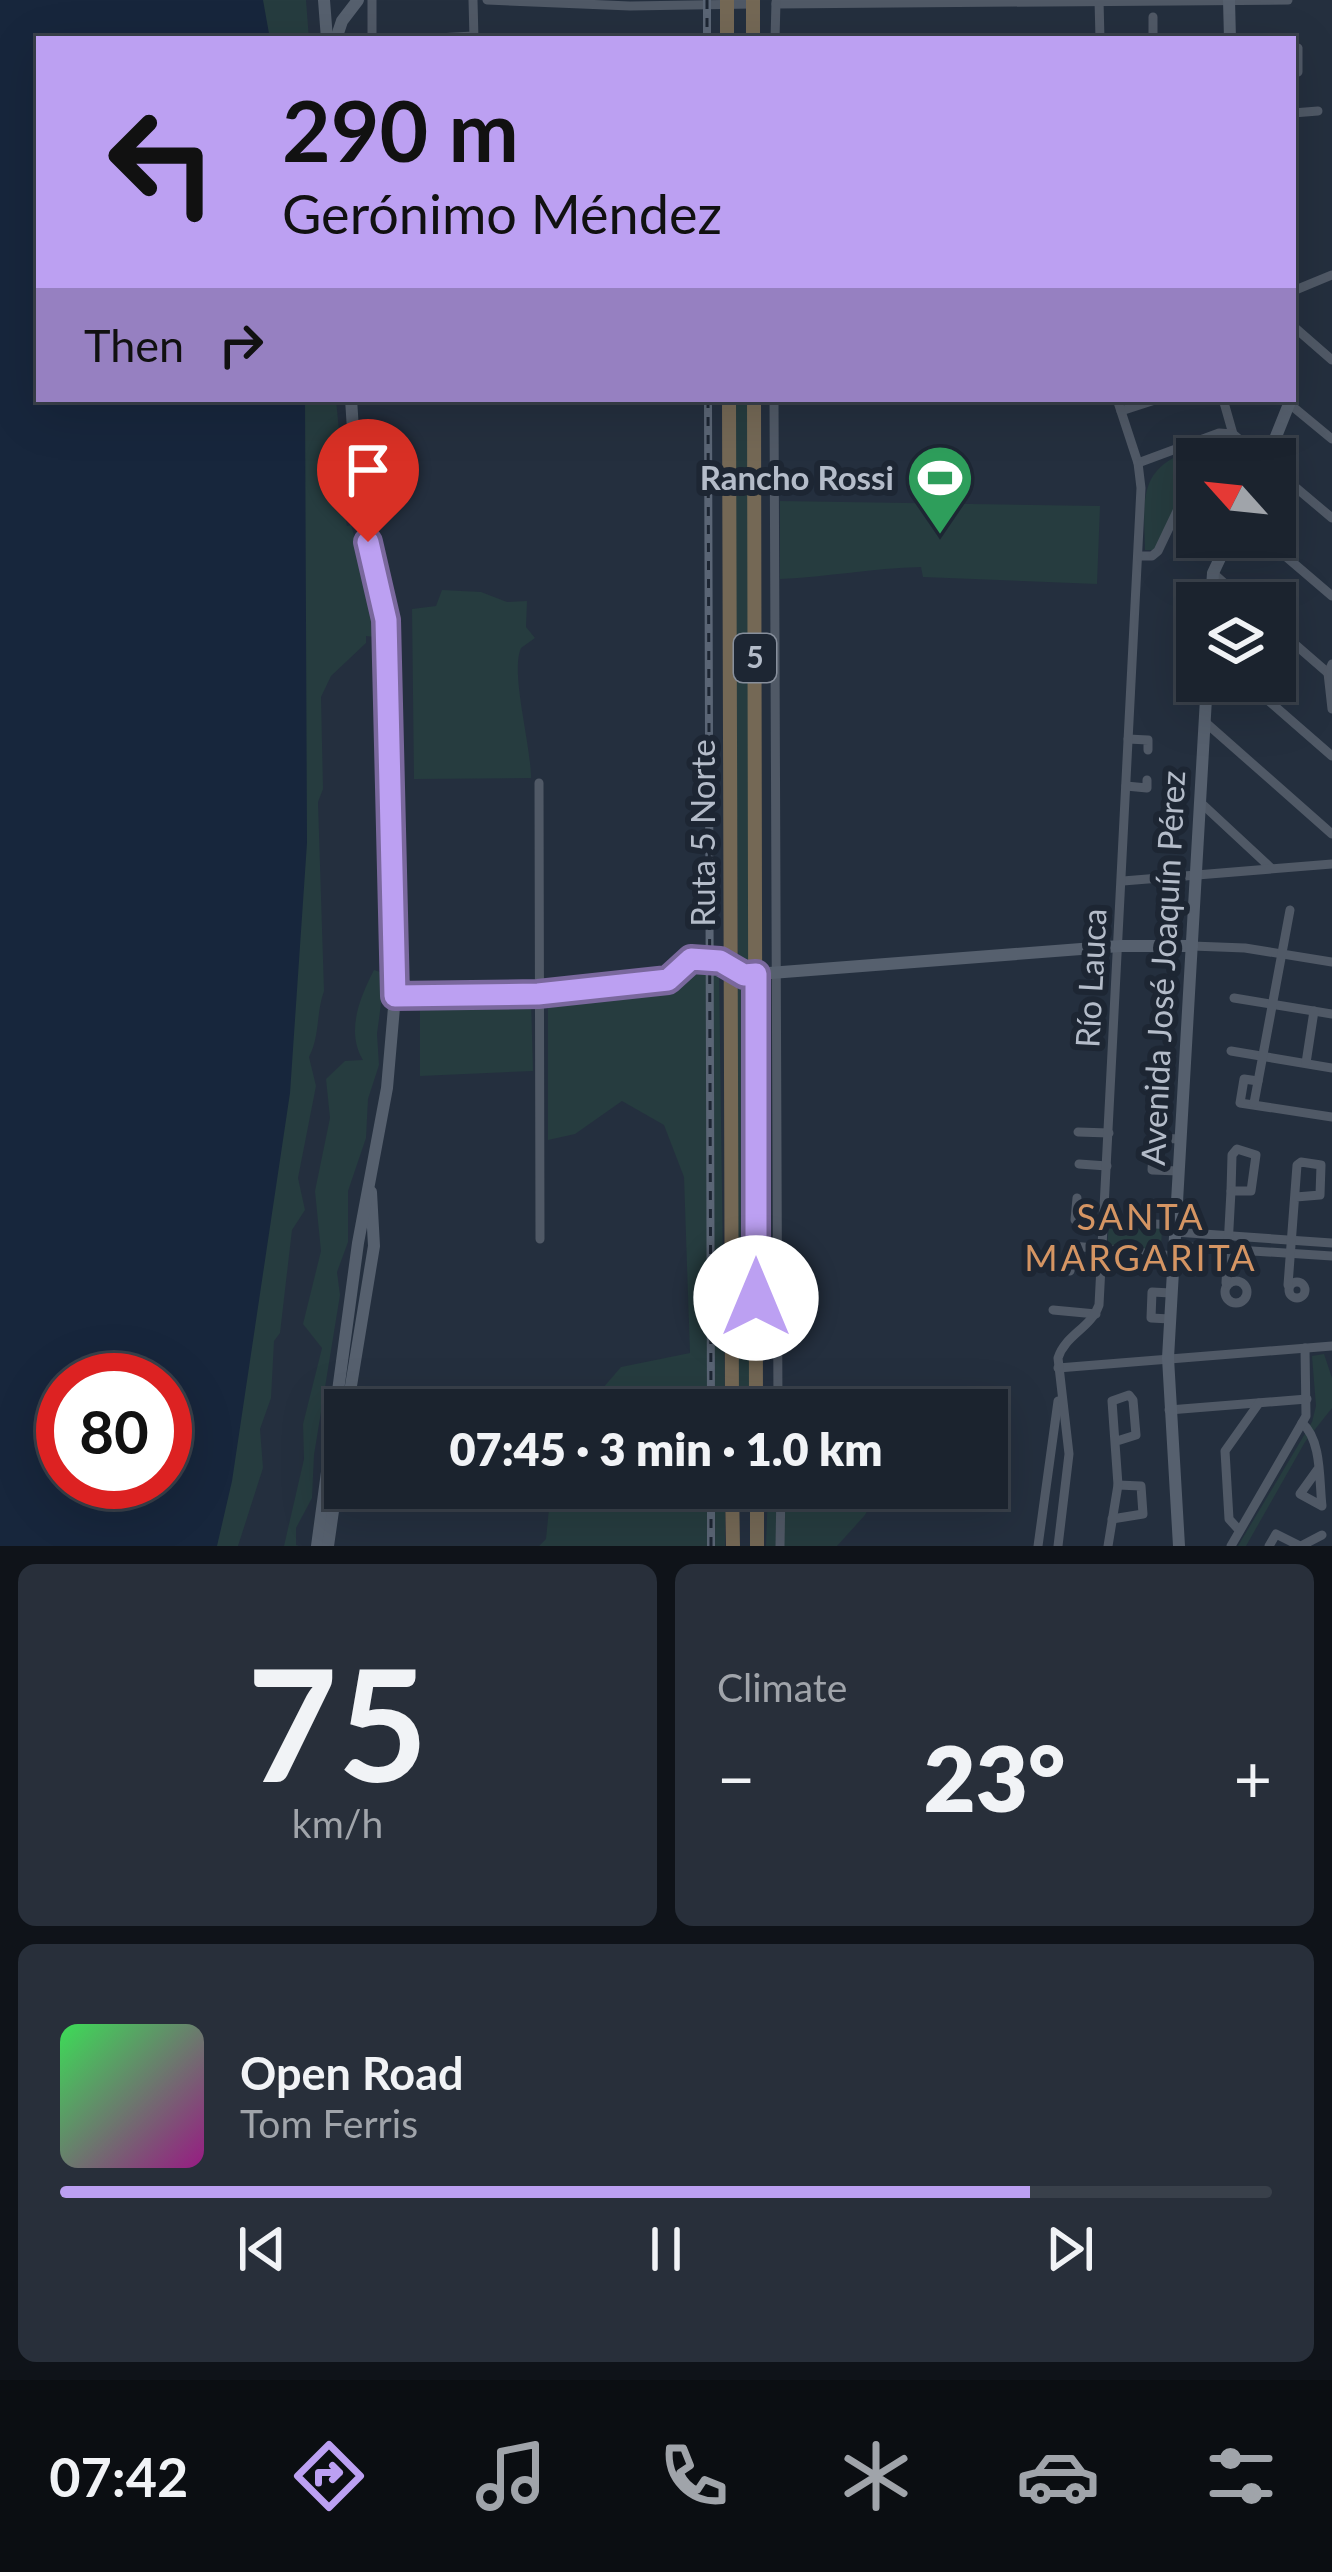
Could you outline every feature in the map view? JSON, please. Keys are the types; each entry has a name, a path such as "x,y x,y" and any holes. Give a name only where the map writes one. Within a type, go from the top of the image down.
{"highway":[{"path":"727,2 728,36"},
{"path":"753,2 753,36"},
{"name":"Ruta 5 Norte","path":"729,402 730,964 743,978 755,1389"},
{"name":"Ruta 5 Norte","path":"732,1389 754,402"},
{"path":"732,1509 733,1546"},
{"path":"758,1509 758,1546"}],"main road":[{"path":"328,0 332,36"},
{"path":"334,36 358,0"},
{"path":"1229,2 1230,36"},
{"path":"317,1546 358,1243 387,1088 395,996 386,620 357,490 351,402"},
{"path":"1274,438 1292,402"},
{"path":"1212,582 1220,558"},
{"name":"Avenida José Joaquín Pérez","path":"1179,1546 1168,1358 1206,702"},
{"path":"743,978 1120,946 1192,946"},
{"path":"350,1389 374,1246 376,1219 370,1185"},
{"path":"358,1243 367,1238 374,1246"},
{"path":"328,1546 333,1509"}],"street":[{"path":"372,36 373,0"},
{"path":"472,0 474,36"},
{"path":"488,0 630,6 753,2"},
{"path":"775,36 776,2 1288,0"},
{"path":"1099,2 1100,36"},
{"path":"1153,17 1153,36"},
{"path":"1296,113 1318,111"},
{"path":"1296,290 1329,279"},
{"path":"1296,329 1332,360"},
{"path":"774,402 778,1389"},
{"name":"Río Lauca","path":"1096,1314 1120,946 1141,488 1118,402"},
{"path":"1121,411 1148,402"},
{"path":"1224,402 1238,438"},
{"path":"1292,402 1332,439"},
{"path":"1219,433 1227,417"},
{"path":"1207,438 1233,434"},
{"path":"1138,463 1176,451"},
{"path":"1141,488 1153,467 1170,453"},
{"path":"1296,488 1332,518"},
{"path":"1139,556 1157,551 1176,510"},
{"path":"1287,558 1332,596"},
{"path":"1213,573 1223,582"},
{"path":"1133,619 1150,620"},
{"path":"1296,643 1330,669 1332,709"},
{"path":"1131,666 1148,667"},
{"path":"1270,702 1332,756"},
{"path":"1205,722 1332,834"},
{"path":"1128,739 1148,740 1148,750"},
{"path":"1126,786 1147,788 1147,780"},
{"path":"539,783 540,1239"},
{"path":"1200,802 1271,868"},
{"path":"1123,881 1332,863"},
{"path":"1290,910 1254,1103 1332,1117"},
{"path":"1192,946 1332,962"},
{"path":"395,996 538,994 668,980 691,959 730,964"},
{"path":"1234,998 1331,1010"},
{"path":"1306,1064 1314,1011"},
{"path":"1231,1051 1332,1068"},
{"path":"1078,1132 1109,1133"},
{"path":"1178,1171 1152,1170 1154,1138 1180,1139"},
{"path":"1226,1282 1233,1153 1252,1151 1256,1155 1254,1187 1231,1191"},
{"path":"1288,1285 1296,1171 1301,1162 1322,1167 1320,1195 1296,1197"},
{"path":"1079,1164 1107,1166"},
{"path":"1077,1198 1075,1220 1104,1221 1228,1250 1332,1256"},
{"path":"1070,1271 1073,1246 1102,1252 1228,1236 1332,1243"},
{"path":"1053,1310 1096,1314"},
{"path":"1058,1546 1069,1454 1058,1365 1064,1345 1096,1314"},
{"path":"1058,1365 1332,1346"},
{"path":"1231,1546 1302,1423 1307,1399 1305,1348"},
{"path":"1039,1546 1060,1390"},
{"path":"1108,1546 1118,1485 1112,1401 1129,1395 1136,1433 1132,1439 1117,1441"},
{"path":"1169,1410 1307,1399"},
{"path":"1239,1530 1229,1519 1225,1451 1259,1402"},
{"path":"1302,1423 1313,1434 1318,1469"},
{"path":"1112,1519 1143,1514 1141,1486 1118,1485"},
{"path":"780,1509 780,1546"},
{"path":"1269,1546 1276,1534 1301,1546 1322,1534"}],"green space":[{"path":"202,0 306,0 309,36 208,36"},
{"path":"239,402 336,402 342,497 347,526 351,525 368,583 374,637 366,636 366,643 331,676 321,697 323,789 318,802 324,991 309,1057 316,1086 298,1178 305,1210 292,1230 280,1333 274,1341 271,1398 260,1429 263,1468 238,1546 166,1546 168,1509 192,1509 192,1353 178,1353"},
{"path":"734,402 750,402 751,971 740,967"},
{"path":"1173,458 1176,506 1155,550 1145,550 1147,489 1160,467"},
{"name":"Rancho Rossi","path":"780,501 1100,506 1097,584 923,577 921,567 780,579"},
{"path":"442,590 527,601 526,627 535,638 521,648 518,674 531,778 414,779 412,609 436,606"},
{"path":"695,964 719,970 725,1389 602,1389 621,1367 690,1353 684,1177 664,1125 622,1101 575,1134 548,1140 548,1002 658,990 685,979"},
{"path":"374,970 383,973 379,1065 368,1099 366,1138 348,1191 348,1242 337,1272 340,1295 314,1455 312,1498 296,1528 299,1546 284,1546 304,1459 303,1424 322,1348 303,1324 321,1251 315,1191 330,1118 326,1079 345,1061 363,1060 355,1038 359,1004"},
{"path":"751,983 751,1389 737,1389 738,988"},
{"path":"531,1000 533,1071 420,1076 420,1002"},
{"path":"1109,1225 1162,1228 1161,1250 1107,1247"},
{"path":"1324,1354 1332,1378 1332,1408 1305,1442 1246,1546 1238,1546 1312,1422 1316,1406 1312,1356"},
{"path":"549,1509 725,1509 725,1546 539,1546 546,1539"},
{"path":"767,1509 868,1509 837,1546 766,1546"}],"water":[{"path":"0,0 263,0 269,36 36,36 36,402 305,402 307,843 290,1093 232,1481 217,1546 0,1546"}],"railway":[{"path":"707,0 707,36"},
{"path":"708,402 711,1389"},
{"path":"711,1509 711,1546"}],"place":[{"name":"Rancho Rossi","path":"940,537"}],"district":[{"name":"SANTA MARGARITA","path":"1141,1238"}],"route":[{"path":"368,542 386,620 395,996 538,994 668,980 691,959 720,961 744,975 756,974 756,1298"}]}
